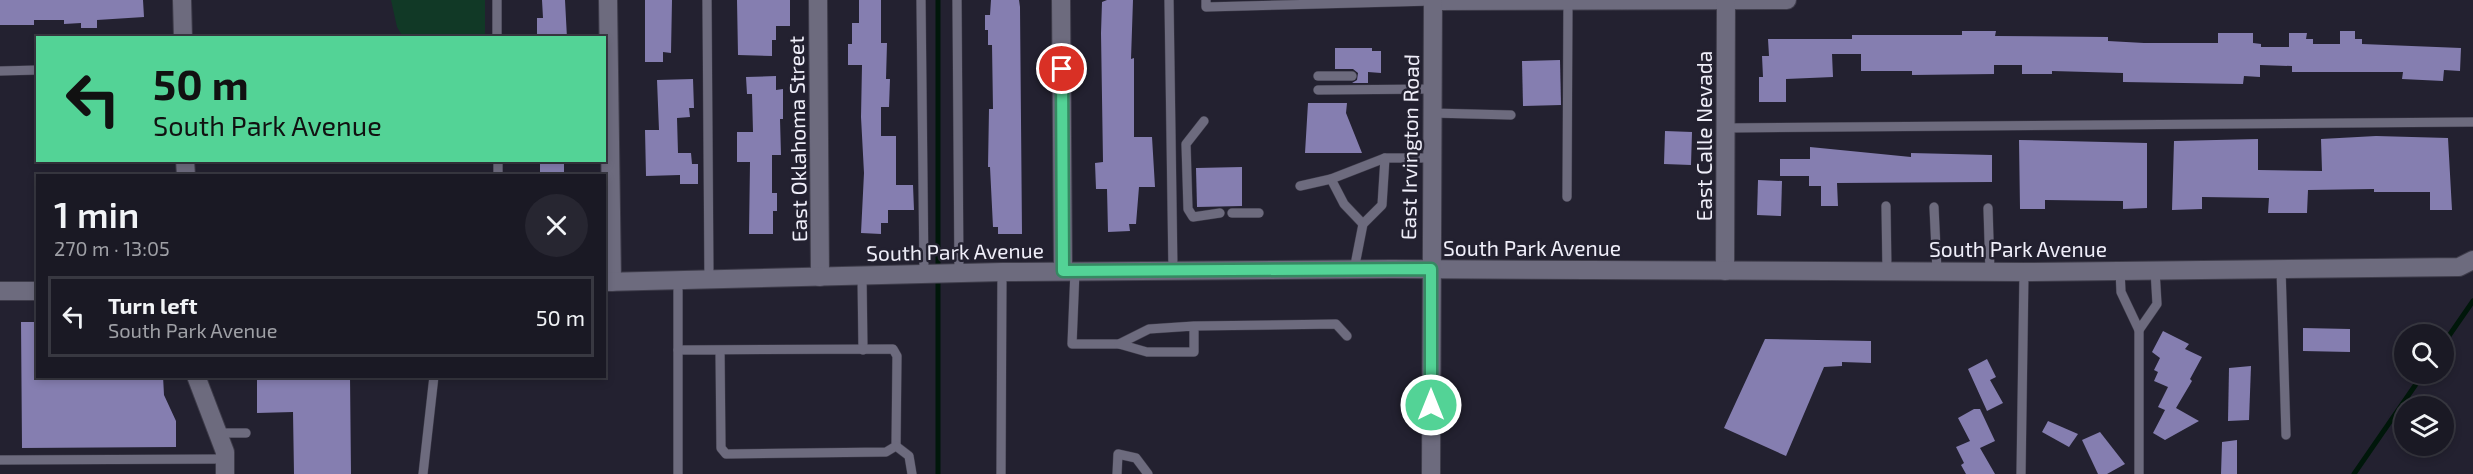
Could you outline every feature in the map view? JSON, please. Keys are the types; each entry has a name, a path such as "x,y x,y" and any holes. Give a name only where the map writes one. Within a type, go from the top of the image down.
{"main road":[{"path":"182,0 183,36"},
{"path":"608,0 608,282"},
{"name":"East Oklahoma Street","path":"818,0 820,277"},
{"path":"1061,0 1069,271"},
{"path":"1433,1 1787,0"},
{"name":"East Irvington Road","path":"1431,474 1433,1"},
{"name":"East Calle Nevada","path":"1725,271 1726,1"},
{"name":"South Park Avenue","path":"608,282 1069,271 1431,269 2024,272 2468,268"},
{"path":"0,291 36,291"},
{"path":"197,378 218,433 225,467"}],"lane":[{"path":"497,0 497,36"},
{"path":"707,0 709,280"},
{"path":"921,0 925,274"},
{"path":"955,273 957,0"},
{"path":"1169,0 1173,271"},
{"path":"1206,0 1206,7 1378,0 1433,1"},
{"path":"1566,197 1568,1"},
{"path":"0,71 36,70"},
{"path":"1318,76 1352,76"},
{"path":"1318,90 1433,89"},
{"path":"1432,113 1511,115"},
{"path":"1204,121 1186,144 1188,208 1193,217 1220,213"},
{"path":"1726,128 2473,122"},
{"path":"1354,270 1363,224 1382,205 1385,158"},
{"path":"1300,186 1331,179 1385,158 1432,158"},
{"path":"1331,179 1344,204 1363,224"},
{"path":"1886,206 1887,272"},
{"path":"1934,207 1937,272"},
{"path":"1988,208 1990,272"},
{"path":"1232,213 1260,213"},
{"path":"2281,269 2286,435"},
{"path":"2120,270 2121,292 2139,330 2139,474"},
{"path":"2139,330 2157,304 2155,270"},
{"path":"1069,271 1072,344 1119,344 1147,352 1194,352 1194,326"},
{"path":"1001,474 1002,272"},
{"path":"2021,474 2024,272"},
{"path":"862,276 862,350"},
{"path":"678,280 678,474"},
{"path":"1119,344 1149,329 1194,326 1336,324 1347,336"},
{"path":"678,350 893,349 897,356 896,446"},
{"path":"720,350 721,448 726,454 886,452 896,446"},
{"path":"423,474 434,378"},
{"path":"218,433 246,433"},
{"path":"896,446 909,456 912,474"},
{"path":"1118,474 1118,454 1136,458 1148,474"},
{"path":"0,460 225,467"}],"green space":[{"path":"391,0 485,0 485,36 402,36 397,27"}],"building":[{"path":"0,0 143,0 144,17 97,20 97,28 81,28 81,23 64,24 64,20 34,20 34,25 0,25"},
{"path":"542,0 565,0 567,36 537,36 537,18 543,18"},
{"path":"645,0 672,0 671,53 663,52 663,62 645,62"},
{"path":"737,0 790,0 790,26 776,26 776,40 772,40 772,56 738,55"},
{"path":"859,0 881,0 881,43 887,43 886,79 890,79 889,107 881,107 881,136 896,136 896,185 913,185 914,210 888,210 888,223 881,223 881,234 861,233 864,173 861,117 862,65 848,65 848,44 852,44 852,23 859,23"},
{"path":"991,0 1019,0 1020,7 1022,234 998,234 998,227 993,227 990,167 988,167 989,109 993,109 992,45 988,45 988,30 985,30 985,15 990,15"},
{"path":"1133,0 1131,59 1134,58 1134,137 1152,137 1155,187 1139,187 1136,224 1129,224 1130,231 1108,232 1107,189 1096,189 1095,163 1103,162 1101,33 1102,2"},
{"path":"1962,31 1996,31 1995,36 2108,37 2108,41 2144,43 2218,43 2218,33 2253,33 2253,43 2261,44 2261,47 2289,47 2289,33 2307,33 2306,39 2313,39 2313,44 2340,44 2340,31 2355,31 2355,39 2362,39 2362,44 2461,48 2460,71 2444,70 2443,81 2402,79 2403,72 2292,72 2292,66 2260,65 2260,77 2244,76 2243,84 2123,82 2123,73 2052,71 2052,74 2022,74 2022,65 1994,65 1994,74 1912,75 1912,71 1861,71 1861,54 1832,54 1833,77 1786,79 1786,102 1759,102 1759,77 1763,77 1762,56 1769,56 1768,39 1852,39 1852,35 1962,35"},
{"path":"1335,48 1372,48 1372,51 1381,51 1381,73 1368,72 1368,83 1352,83 1357,80 1358,73 1353,69 1335,69"},
{"path":"1560,60 1561,105 1523,106 1522,61"},
{"path":"776,76 776,90 783,89 783,119 780,119 781,155 772,155 772,193 777,193 777,211 773,211 773,234 749,234 750,162 737,162 737,132 753,132 752,94 747,94 746,77"},
{"path":"693,79 694,108 689,108 690,117 677,118 678,153 691,153 692,164 698,164 698,184 680,184 680,175 646,176 645,130 659,130 657,80"},
{"path":"1308,103 1347,103 1346,113 1362,153 1305,153"},
{"path":"1665,131 1692,132 1691,165 1664,164"},
{"path":"2376,136 2448,138 2452,210 2430,210 2430,192 2374,192 2374,189 2308,190 2307,213 2268,213 2269,198 2202,197 2202,209 2172,210 2174,141 2258,139 2258,170 2322,171 2321,139"},
{"path":"2019,140 2147,143 2147,208 2123,209 2123,201 2045,200 2045,209 2020,209"},
{"path":"1810,147 1911,157 1911,153 1992,155 1992,182 1837,183 1838,206 1821,206 1821,186 1809,186 1809,176 1780,176 1780,159 1810,159"},
{"path":"540,162 564,162 564,174 540,174"},
{"path":"1242,167 1242,206 1197,207 1196,168"},
{"path":"1758,180 1782,181 1781,216 1757,215"},
{"path":"21,322 36,322 36,378 163,378 164,395 176,421 176,447 22,448"},
{"path":"2303,328 2350,329 2350,352 2303,351"},
{"path":"2163,331 2189,344 2185,349 2202,357 2190,379 2192,381 2176,408 2199,421 2165,440 2153,433 2165,410 2158,407 2168,387 2154,381 2158,372 2154,370 2160,358 2152,352"},
{"path":"1765,339 1871,341 1871,363 1842,362 1842,366 1824,367 1786,456 1724,428"},
{"path":"1987,359 1996,377 1990,380 2003,403 1987,411 1968,369"},
{"path":"2251,366 2249,420 2228,421 2229,368"},
{"path":"257,378 350,378 351,474 294,474 293,412 257,413"},
{"path":"1974,409 1980,409 1995,441 1980,448 1995,474 1966,474 1961,465 1964,463 1956,447 1970,441 1958,418"},
{"path":"2048,421 2078,434 2069,447 2042,432"},
{"path":"2100,432 2125,464 2107,474 2098,474 2082,440"},
{"path":"2237,440 2237,474 2221,474 2222,442"}],"waterway":[{"path":"938,0 938,474"},
{"path":"2454,329 2473,301"},
{"path":"2354,474 2416,384"}],"route":[{"path":"1062,69 1063,271 1431,269 1431,405"}]}
